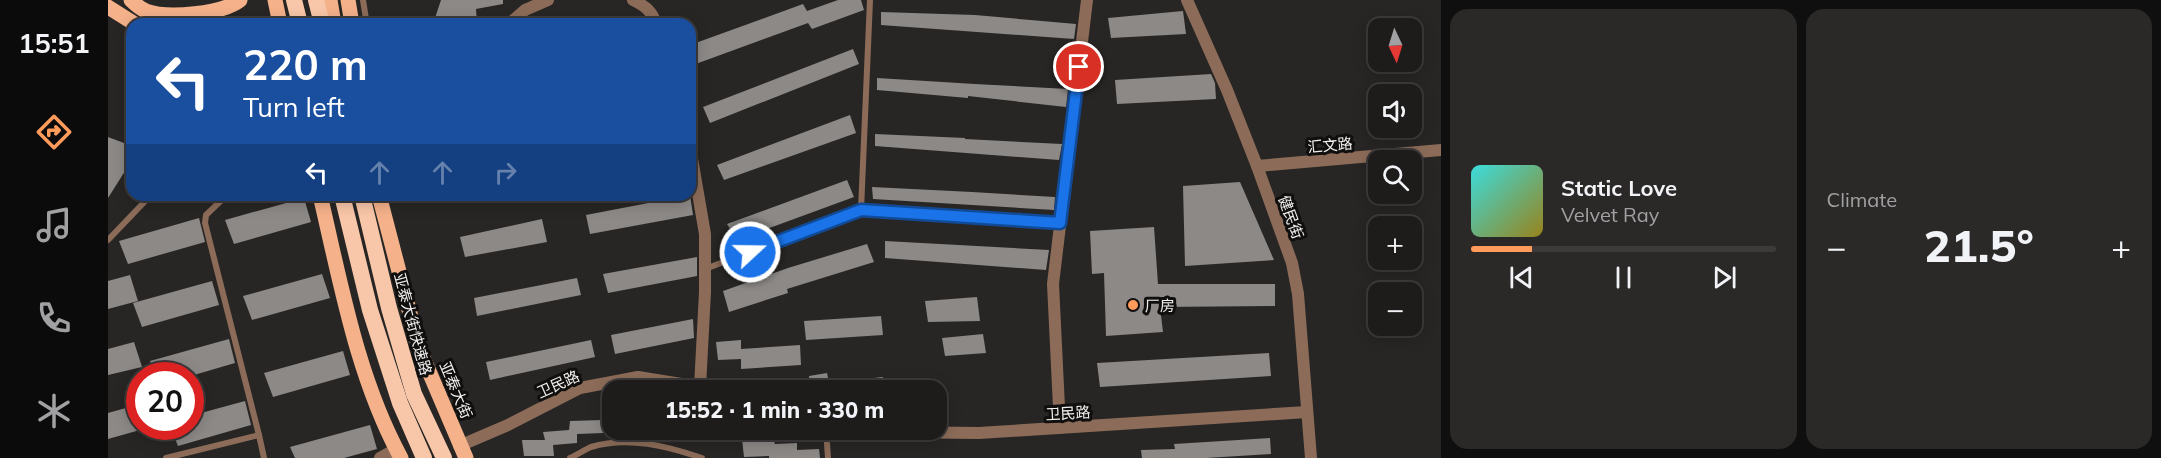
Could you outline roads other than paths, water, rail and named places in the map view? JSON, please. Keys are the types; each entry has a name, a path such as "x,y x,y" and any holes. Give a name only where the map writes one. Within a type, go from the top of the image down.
{"highway":[{"path":"294,0 298,18"},
{"path":"316,0 320,18"},
{"path":"343,201 370,310 400,403 424,458"},
{"name":"亚泰大街快速路","path":"363,201 389,308 414,394 444,458"}],"main road":[{"path":"131,0 145,11 157,14 197,12 227,7 240,0"},
{"path":"275,0 279,18"},
{"path":"330,0 333,18"},
{"path":"348,0 351,18"},
{"path":"108,7 126,18"},
{"path":"321,201 354,337 368,380 399,453"},
{"name":"亚泰大街","path":"380,201 419,348 463,452"},
{"path":"384,201 385,219"}],"street":[{"path":"516,18 525,10 548,0"},
{"path":"633,0 644,6 654,18"},
{"path":"1060,428 1053,284 1086,0"},
{"name":"健民街","path":"1186,0 1227,90 1292,262 1299,294 1311,458"},
{"name":"汇文路","path":"1257,166 1441,150"},
{"path":"696,182 705,234 705,380"},
{"name":"卫民路","path":"622,380 638,377 656,380"},
{"name":"卫民路","path":"463,452 508,424 580,388 602,384"},
{"name":"卫民路","path":"947,433 980,433 1307,412"},
{"path":"380,458 399,453"}],"lane":[{"path":"363,0 366,18"},
{"path":"861,210 870,0"},
{"path":"108,240 145,201"},
{"path":"220,201 206,215 205,223 264,458"},
{"path":"705,269 861,210 1060,223"},
{"path":"166,458 259,435"},
{"path":"827,440 828,458"},
{"path":"570,458 592,447 626,442 665,446 702,458"}],"place":[{"name":"厂房","path":"1133,305"}]}
